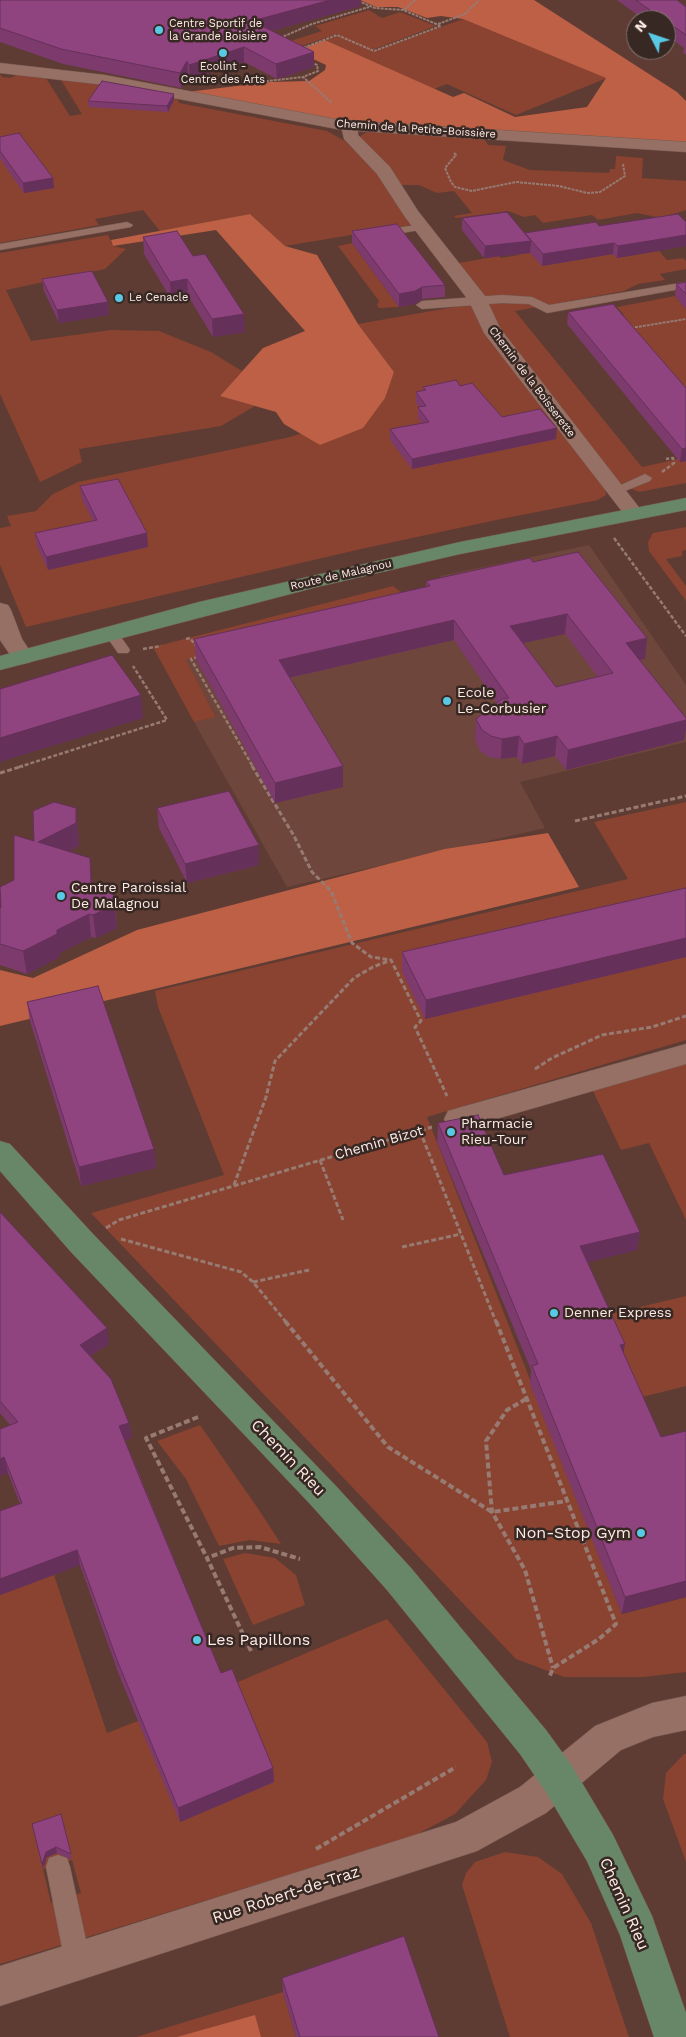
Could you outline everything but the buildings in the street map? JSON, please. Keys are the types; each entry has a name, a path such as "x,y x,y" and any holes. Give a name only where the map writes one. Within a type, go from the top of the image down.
{"main road":[{"name":"Route de Malagnou","path":"0,663 23,657 117,641 317,580 460,548 686,504"},
{"name":"Chemin Rieu","path":"0,1152 82,1243 323,1495 399,1578 506,1707 559,1779 600,1848 638,1930 674,2037"}],"street":[{"name":"Chemin de la Petite-Boissière","path":"0,68 105,80 345,125 686,147"},
{"name":"Chemin de la Boisserette","path":"345,125 350,136 384,171 422,227 478,300 490,329 634,514"},
{"path":"0,610 12,639 23,657"},
{"path":"458,1119 686,1054"},
{"path":"559,1779 608,1738 652,1720 686,1713"},
{"name":"Rue Robert-de-Traz","path":"0,1986 78,1963 464,1838 533,1800 559,1779"}],"lane":[{"path":"0,247 127,225"},
{"path":"369,236 422,227"},
{"path":"422,305 478,300 532,301 547,309 686,285"},
{"path":"615,490 645,478"},
{"path":"58,1867 78,1963"}],"path":[{"path":"356,0 370,7"},
{"path":"404,10 415,0"},
{"path":"437,25 465,14 479,0"},
{"path":"274,40 312,24 370,7 404,10 441,26 374,51 338,35 297,50"},
{"path":"238,84 304,77 318,71 317,65 309,61"},
{"path":"304,77 333,104 336,120 345,125"},
{"path":"451,150 456,155 445,168 451,182 456,187 472,191 516,182 560,186 588,193 600,192 625,176 622,161"},
{"path":"623,329 686,319"},
{"path":"634,514 613,537 686,636"},
{"path":"181,641 190,638 202,656 191,659 294,836 312,872 331,891 352,943 371,957 392,960"},
{"path":"0,772 167,720 117,641"},
{"path":"139,646 146,650 164,645"},
{"path":"575,821 686,796"},
{"path":"392,960 421,1021 415,1027 458,1119"},
{"path":"234,1185 266,1097 275,1061 354,978 392,960"},
{"path":"529,1072 552,1058 602,1035 652,1027 686,1016"},
{"name":"Chemin Bizot","path":"253,1282 241,1272 129,1243 103,1230 119,1220 458,1119"},
{"path":"420,1130 616,1624 599,1639 553,1668 549,1678"},
{"path":"320,1160 343,1220"},
{"path":"402,1247 461,1234"},
{"path":"309,1270 253,1282 388,1447 492,1512 567,1500"},
{"path":"526,1399 507,1410 486,1441 492,1512 525,1570 553,1668"},
{"path":"198,1417 146,1438 207,1558 251,1651"},
{"path":"207,1558 233,1548 260,1547 300,1559"},
{"path":"312,1851 456,1767"}],"shaded area":[{"path":"360,0 534,0 677,92 686,101 686,144 336,120 187,92 270,82 309,81 325,70 326,65 296,51 325,40 453,97 464,93 515,117 587,107 606,78 463,19 441,16 427,18 398,7 376,7"},
{"path":"369,10 382,18 400,12 436,26 372,50 374,51 463,19 607,78 516,115 447,84 434,89 325,40 339,35 337,34 293,49 281,44 322,31 315,26"},
{"path":"19,73 44,75 70,116 82,114 61,80 65,77 177,98 179,103 327,131 345,141 381,177 412,225 285,246 250,214 160,231 143,210 95,219 99,225 0,243 0,74 2,77 11,78"},
{"path":"368,131 483,137 488,145 506,146 503,160 530,170 609,173 610,169 615,169 616,156 643,158 642,178 686,181 686,210 661,218 637,213 598,220 592,215 543,223 535,215 524,217 508,211 456,218 454,216 472,213 454,191 437,193 419,185 401,185 359,137"},
{"path":"250,214 285,246 317,255 358,324 394,372 385,398 363,428 320,445 284,424 276,412 220,396 263,348 305,331 216,230 113,246 111,240"},
{"path":"108,235 113,246 126,249 105,269 6,290 31,341 111,330 159,331 211,352 242,371 220,396 255,406 221,426 79,449 82,462 40,482 0,394 0,253"},
{"path":"352,243 399,307 379,308 377,305 379,301 338,246"},
{"path":"529,251 613,254 617,258 659,251 667,260 683,258 686,261 686,269 660,274 665,280 638,284 624,291 515,311 642,467 678,459 680,462 686,461 686,483 639,492 619,484 503,335 484,295 459,263 499,256 501,258 519,255 518,253"},
{"path":"675,296 686,309 686,402 612,317 624,315 617,307"},
{"path":"471,304 484,332 605,488 606,495 598,500 361,549 26,627 0,565 0,528 11,526 7,516 36,511 53,494 78,482 290,437 350,418 394,372 358,324"},
{"path":"686,527 686,550 682,551 682,556 666,559 686,586 686,601 649,551 648,542 653,533"},
{"name":"Ecole Le-Corbusier","path":"589,545 686,685 686,742 520,782 545,828 287,887 194,722 216,716 185,660 453,596 440,576"},
{"path":"393,586 416,604 186,660 216,717 194,722 153,647"},
{"path":"686,802 686,1040 427,1117 622,1614 686,1597 686,1672 643,1677 564,1677 516,1659 91,1213 224,1175 158,1007 155,991 628,879 594,822"},
{"path":"548,833 579,887 0,1026 0,970 33,978 137,930 445,849"},
{"path":"686,1063 686,1220 649,1143 621,1150 593,1091"},
{"path":"686,1296 686,1386 642,1397 602,1316"},
{"path":"200,1425 281,1544 250,1540 219,1546 186,1479 157,1441"},
{"path":"245,1553 275,1558 296,1575 305,1605 253,1625 223,1559"},
{"path":"54,1575 107,1733 233,1684 387,1619 487,1742 492,1762 486,1780 455,1814 414,1836 0,1964 0,1595","holes":["72,1860 81,1893 51,1903 43,1869"]},
{"path":"686,1754 686,1862 663,1799 666,1773"},
{"path":"505,1852 538,1857 562,1874 591,1923 629,2037 510,2037 462,1885 466,1873 475,1862"},
{"path":"283,1992 296,2037 136,2037"},
{"path":"255,2015 261,2037 177,2037"}],"place":[{"name":"Centre Sportif de la Grande Boisière","path":"159,30"},
{"name":"Ecolint - Centre des Arts","path":"223,53"},
{"name":"Le Cenacle","path":"119,298"},
{"name":"Ecole Le-Corbusier","path":"447,701"},
{"name":"Centre Paroissial De Malagnou","path":"61,896"},
{"name":"Pharmacie Rieu-Tour","path":"451,1132"},
{"name":"Denner Express","path":"554,1313"},
{"name":"Non-Stop Gym","path":"641,1533"},
{"name":"Les Papillons","path":"197,1640"}]}
